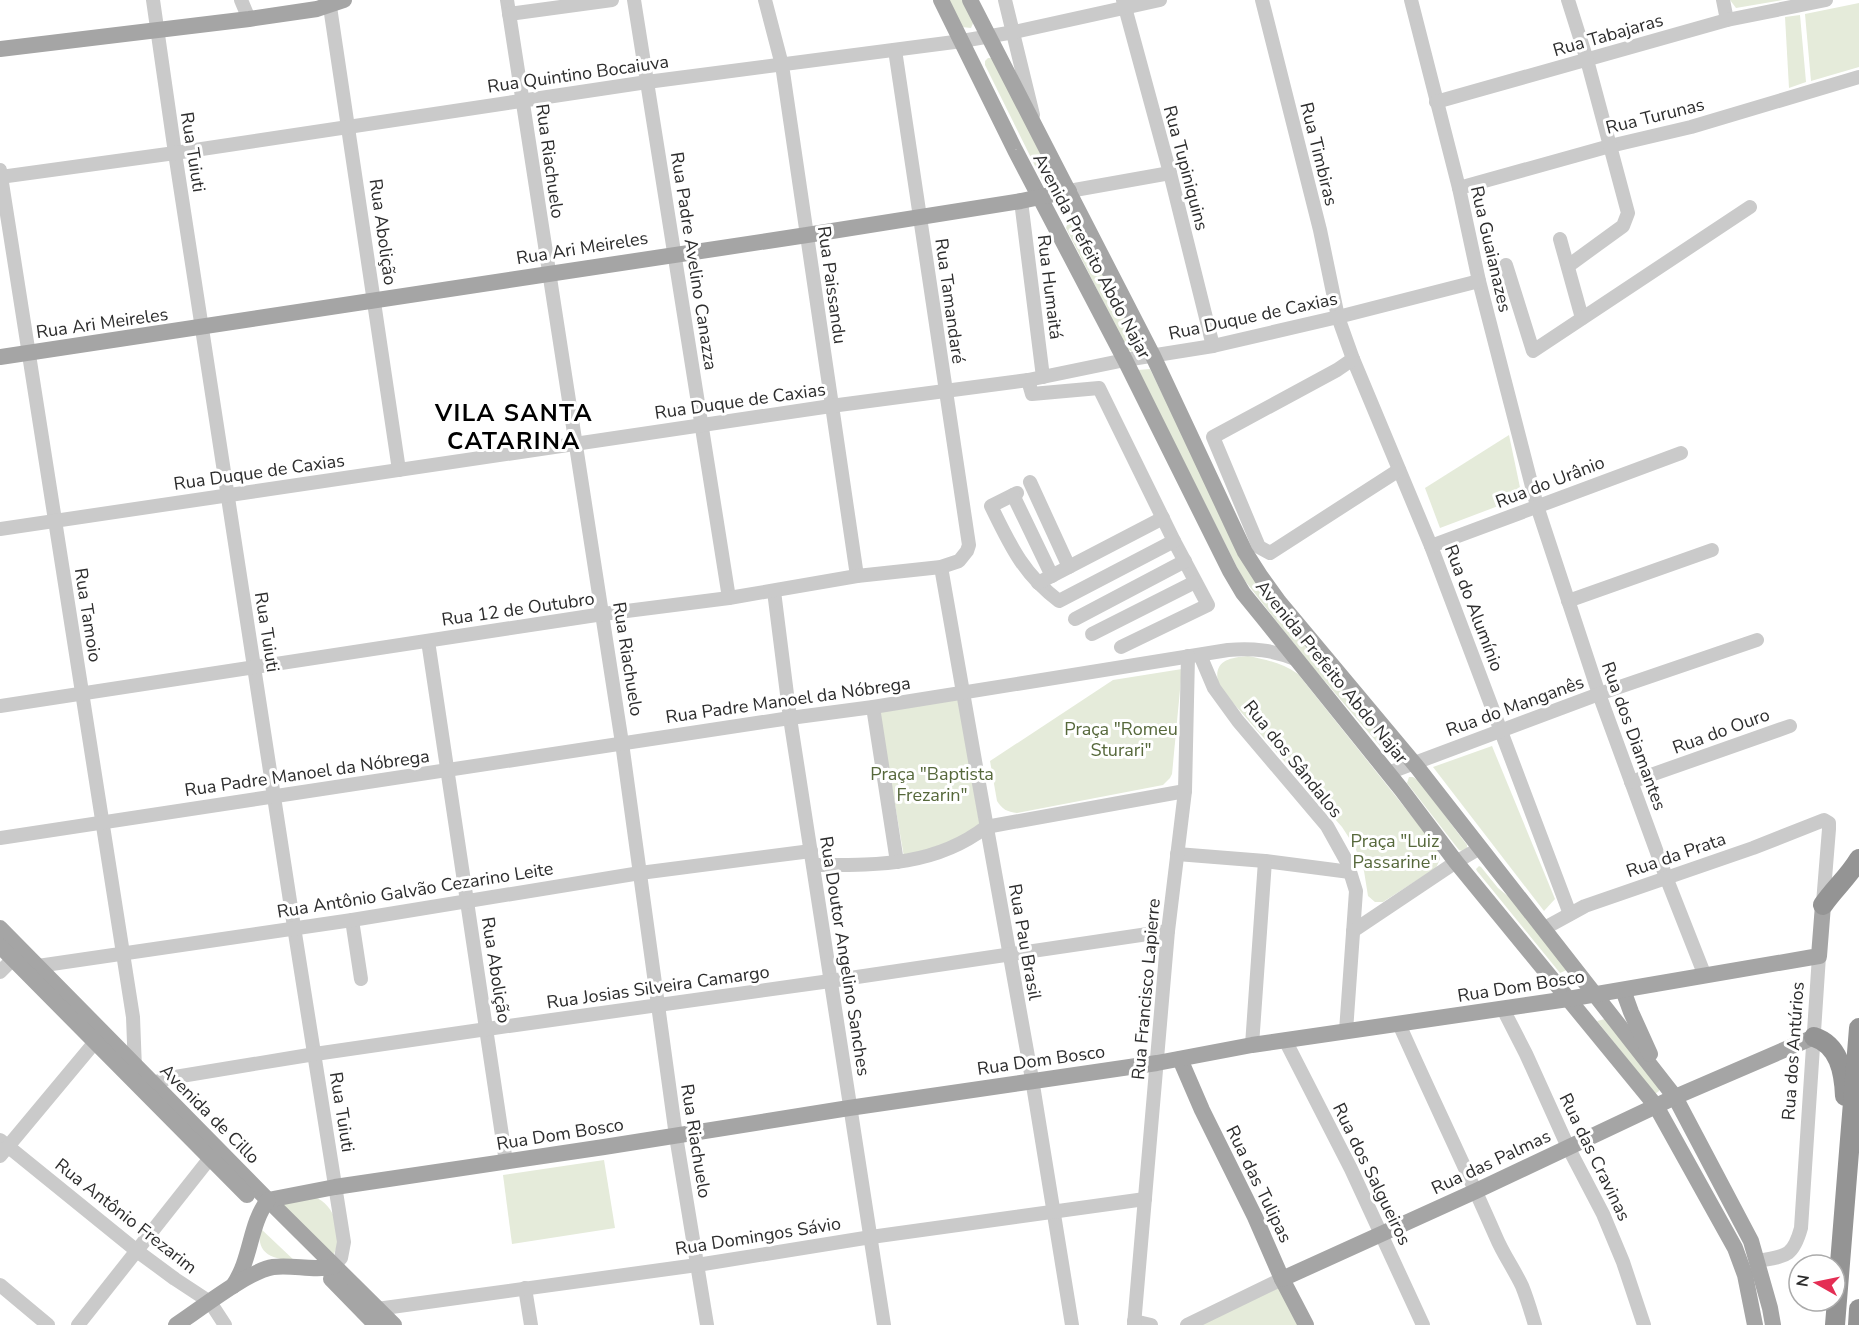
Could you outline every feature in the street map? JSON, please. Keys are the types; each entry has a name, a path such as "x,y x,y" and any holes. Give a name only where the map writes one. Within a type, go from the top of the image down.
{"highway":[{"path":"1823,905 1842,884 1859,859"},
{"path":"1836,1325 1859,1028"},
{"path":"1814,1037 1825,1041 1832,1049 1840,1065 1845,1090 1843,1215"},
{"path":"1858,1325 1859,1309"}],"main road":[{"name":"Avenida Prefeito Abdo Najar","path":"941,0 1230,571 1244,593 1295,659 1388,773 1456,862 1656,1106 1735,1248 1744,1275 1755,1324"},
{"name":"Avenida Prefeito Abdo Najar","path":"970,0 1153,356 1245,552 1305,634 1413,763 1672,1093 1751,1241 1773,1325"},
{"path":"0,49 249,19 317,9 334,2"},
{"path":"1015,150 1020,175 1021,201"},
{"name":"Rua Ari Meireles","path":"0,357 807,235 1040,198 1069,191"},
{"path":"1054,224 1056,217 1066,208 1079,210"},
{"name":"Rua dos Antúrios","path":"1819,956 1823,905"},
{"name":"Avenida de Cillo","path":"0,928 33,970 264,1204 377,1317 394,1325"},
{"name":"Avenida de Cillo","path":"0,946 13,959 33,970"},
{"name":"Rua Dom Bosco","path":"264,1204 335,1187 1156,1063 1252,1045 1568,999 1819,956"},
{"path":"1534,1004 1542,999 1547,990 1548,981 1545,972"},
{"path":"1623,990 1635,1022 1672,1093"},
{"name":"Rua das Palmas","path":"1282,1279 1382,1235 1656,1106 1672,1093 1814,1037"},
{"name":"Rua das Tulipas","path":"1180,1059 1282,1279 1306,1325"},
{"name":"Avenida de Cillo","path":"141,1079 210,1158 264,1204"},
{"path":"233,1287 244,1267 253,1232 264,1204"},
{"path":"253,1232 254,1248 258,1254 273,1263 328,1268"},
{"path":"176,1325 262,1269 287,1265"}],"street":[{"name":"Rua Tuiuti","path":"153,0 294,927 345,1242 341,1258 328,1268"},
{"path":"242,0 249,19"},
{"name":"Rua Riachuelo","path":"507,0 603,614 676,1136 707,1325"},
{"path":"509,14 612,0"},
{"name":"Rua Padre Avelino Canazza","path":"634,0 729,598"},
{"name":"Rua Paissandu","path":"765,0 782,65 856,576"},
{"path":"1005,0 1038,134"},
{"name":"Rua Quintino Bocaiuva","path":"0,177 647,82 962,41 1014,32 1124,4 1160,0"},
{"name":"Rua Timbiras","path":"1262,0 1320,230 1338,318"},
{"name":"Rua Guaianazes","path":"1411,0 1459,189 1479,281 1537,506"},
{"path":"1568,0 1587,60 1628,213 1623,226 1568,266"},
{"path":"1722,0 1727,20"},
{"name":"Rua Tabajaras","path":"1436,102 1727,20 1826,0"},
{"name":"Rua Abolição","path":"334,2 349,125 399,470"},
{"name":"Rua Tupiniquins","path":"1124,4 1170,172 1213,346"},
{"name":"Rua Tamandaré","path":"895,50 969,545 964,557"},
{"name":"Rua Turunas","path":"1459,189 1610,146 1691,127 1859,77"},
{"name":"Rua Tamoio","path":"0,170 141,1079"},
{"name":"Rua Ari Meireles","path":"1069,191 1170,172"},
{"name":"Rua Humaitá","path":"1021,201 1042,377"},
{"path":"1506,265 1533,351 1750,207"},
{"path":"1560,239 1582,318"},
{"name":"Rua Duque de Caxias","path":"0,529 575,443 1028,380 1125,360 1213,346 1338,318 1479,281"},
{"name":"Rua do Alumínio","path":"1338,318 1431,546 1570,914"},
{"path":"1353,359 1213,438 1259,547 1270,553 1399,470"},
{"path":"1028,380 1032,394 1099,388 1208,605 1121,647"},
{"name":"Rua do Urânio","path":"1431,546 1681,453"},
{"path":"1030,482 1069,567"},
{"path":"1052,576 1015,494 991,506 1014,553 1038,583 1059,601 1174,541"},
{"name":"Rua dos Diamantes","path":"1537,506 1599,694 1705,976"},
{"path":"1038,583 1163,518"},
{"path":"1568,601 1712,550"},
{"name":"Rua 12 de Outubro","path":"0,706 603,614 729,598 856,576 941,567 951,565 964,557"},
{"path":"1076,620 1185,561"},
{"name":"Rua Pau Brasil","path":"941,567 1032,1082 1072,1325"},
{"path":"1092,634 1196,582"},
{"name":"Rua Doutor Angelino Sanches","path":"774,591 790,718 884,1325"},
{"name":"Rua Abolição","path":"428,640 506,1162"},
{"name":"Rua do Manganês","path":"1388,773 1599,694 1757,640"},
{"name":"Rua Padre Manoel da Nóbrega","path":"0,838 873,707 1228,650 1245,648 1278,652 1295,659"},
{"path":"1188,699 1197,690 1212,685 1215,661 1228,650"},
{"name":"Rua dos Sândalos","path":"1194,655 1238,722 1327,826 1347,862 1356,891 1346,1031"},
{"name":"Rua Francisco Lapierre","path":"1134,1323 1168,931 1185,791 1188,699 1194,655"},
{"path":"873,707 897,862"},
{"name":"Rua do Ouro","path":"1631,782 1790,726"},
{"path":"813,865 897,862 945,852 972,838 986,827 1185,791"},
{"name":"Rua da Prata","path":"1543,929 1585,906 1614,894 1754,848 1824,820"},
{"name":"Rua dos Antúrios","path":"1823,905 1829,829 1828,823 1824,820"},
{"path":"1353,931 1480,848"},
{"name":"Rua Antônio Galvão Cezarino Leite","path":"33,970 122,953 352,920 640,873 811,851"},
{"path":"1177,854 1265,861 1350,872"},
{"path":"1252,1045 1265,861"},
{"path":"352,920 361,979"},
{"name":"Rua Josias Silveira Camargo","path":"141,1079 1168,931"},
{"name":"Rua dos Antúrios","path":"1758,1261 1787,1255 1796,1245 1802,1228 1819,956"},
{"path":"0,972 13,959"},
{"name":"Rua das Cravinas","path":"1503,1009 1568,1147 1603,1214 1630,1281 1644,1325"},
{"path":"3,1148 102,1040 122,1040 128,1037 132,1030 133,1017"},
{"path":"1399,1024 1497,1240 1522,1287 1535,1325"},
{"name":"Rua dos Salgueiros","path":"1285,1040 1382,1235 1423,1325"},
{"name":"Rua Antônio Frezarim","path":"3,1148 137,1251 210,1302 225,1325"},
{"path":"78,1325 210,1158"},
{"name":"Rua Domingos Sávio","path":"377,1317 525,1288 1145,1199"},
{"name":"Rua das Palmas","path":"1187,1325 1282,1279"},
{"path":"0,1285 48,1325"},
{"path":"525,1288 531,1325"},
{"path":"1134,1323 1151,1325"}],"green space":[{"path":"949,0 963,0 974,21 971,28 962,27"},
{"path":"1730,0 1783,0 1736,8"},
{"path":"1859,3 1859,67 1811,81 1805,14"},
{"path":"1800,15 1806,82 1789,88 1785,17"},
{"path":"988,58 992,58 1057,182 1044,184 985,65"},
{"path":"1070,221 1076,223 1139,345 1139,349 1134,353 1127,349 1066,228"},
{"path":"1150,369 1249,569 1399,758 1396,761 1392,760 1305,658 1242,577 1138,370"},
{"path":"1509,435 1522,497 1440,528 1425,488"},
{"name":"Praça \"Luiz Passarine\"","path":"1248,656 1280,665 1298,674 1438,849 1440,859 1436,868 1383,902 1375,902 1368,896 1364,871 1355,847 1342,827 1219,687 1218,671 1223,662"},
{"name":"Praça \"Romeu Sturari\"","path":"1182,669 1172,774 1163,785 1017,813 1005,810 999,804 990,761 1113,680"},
{"name":"Praça \"Baptista Frezarin\"","path":"958,697 980,826 944,848 904,857 879,711"},
{"path":"1492,746 1555,899 1544,911 1433,767"},
{"path":"1409,777 1419,781 1467,845 1467,849 1459,850 1407,783"},
{"path":"1479,866 1498,888 1515,902 1569,969 1560,973 1477,871"},
{"path":"1605,1019 1659,1086 1659,1091 1655,1094 1597,1021"},
{"path":"604,1160 615,1228 512,1244 503,1175"},
{"path":"314,1197 328,1207 336,1222 338,1241 332,1257 276,1203"},
{"path":"260,1228 297,1263 268,1254 261,1245"},
{"path":"1282,1279 1306,1325 1195,1325"}],"district":[{"name":"VILA SANTA CATARINA","path":"514,427"}]}
